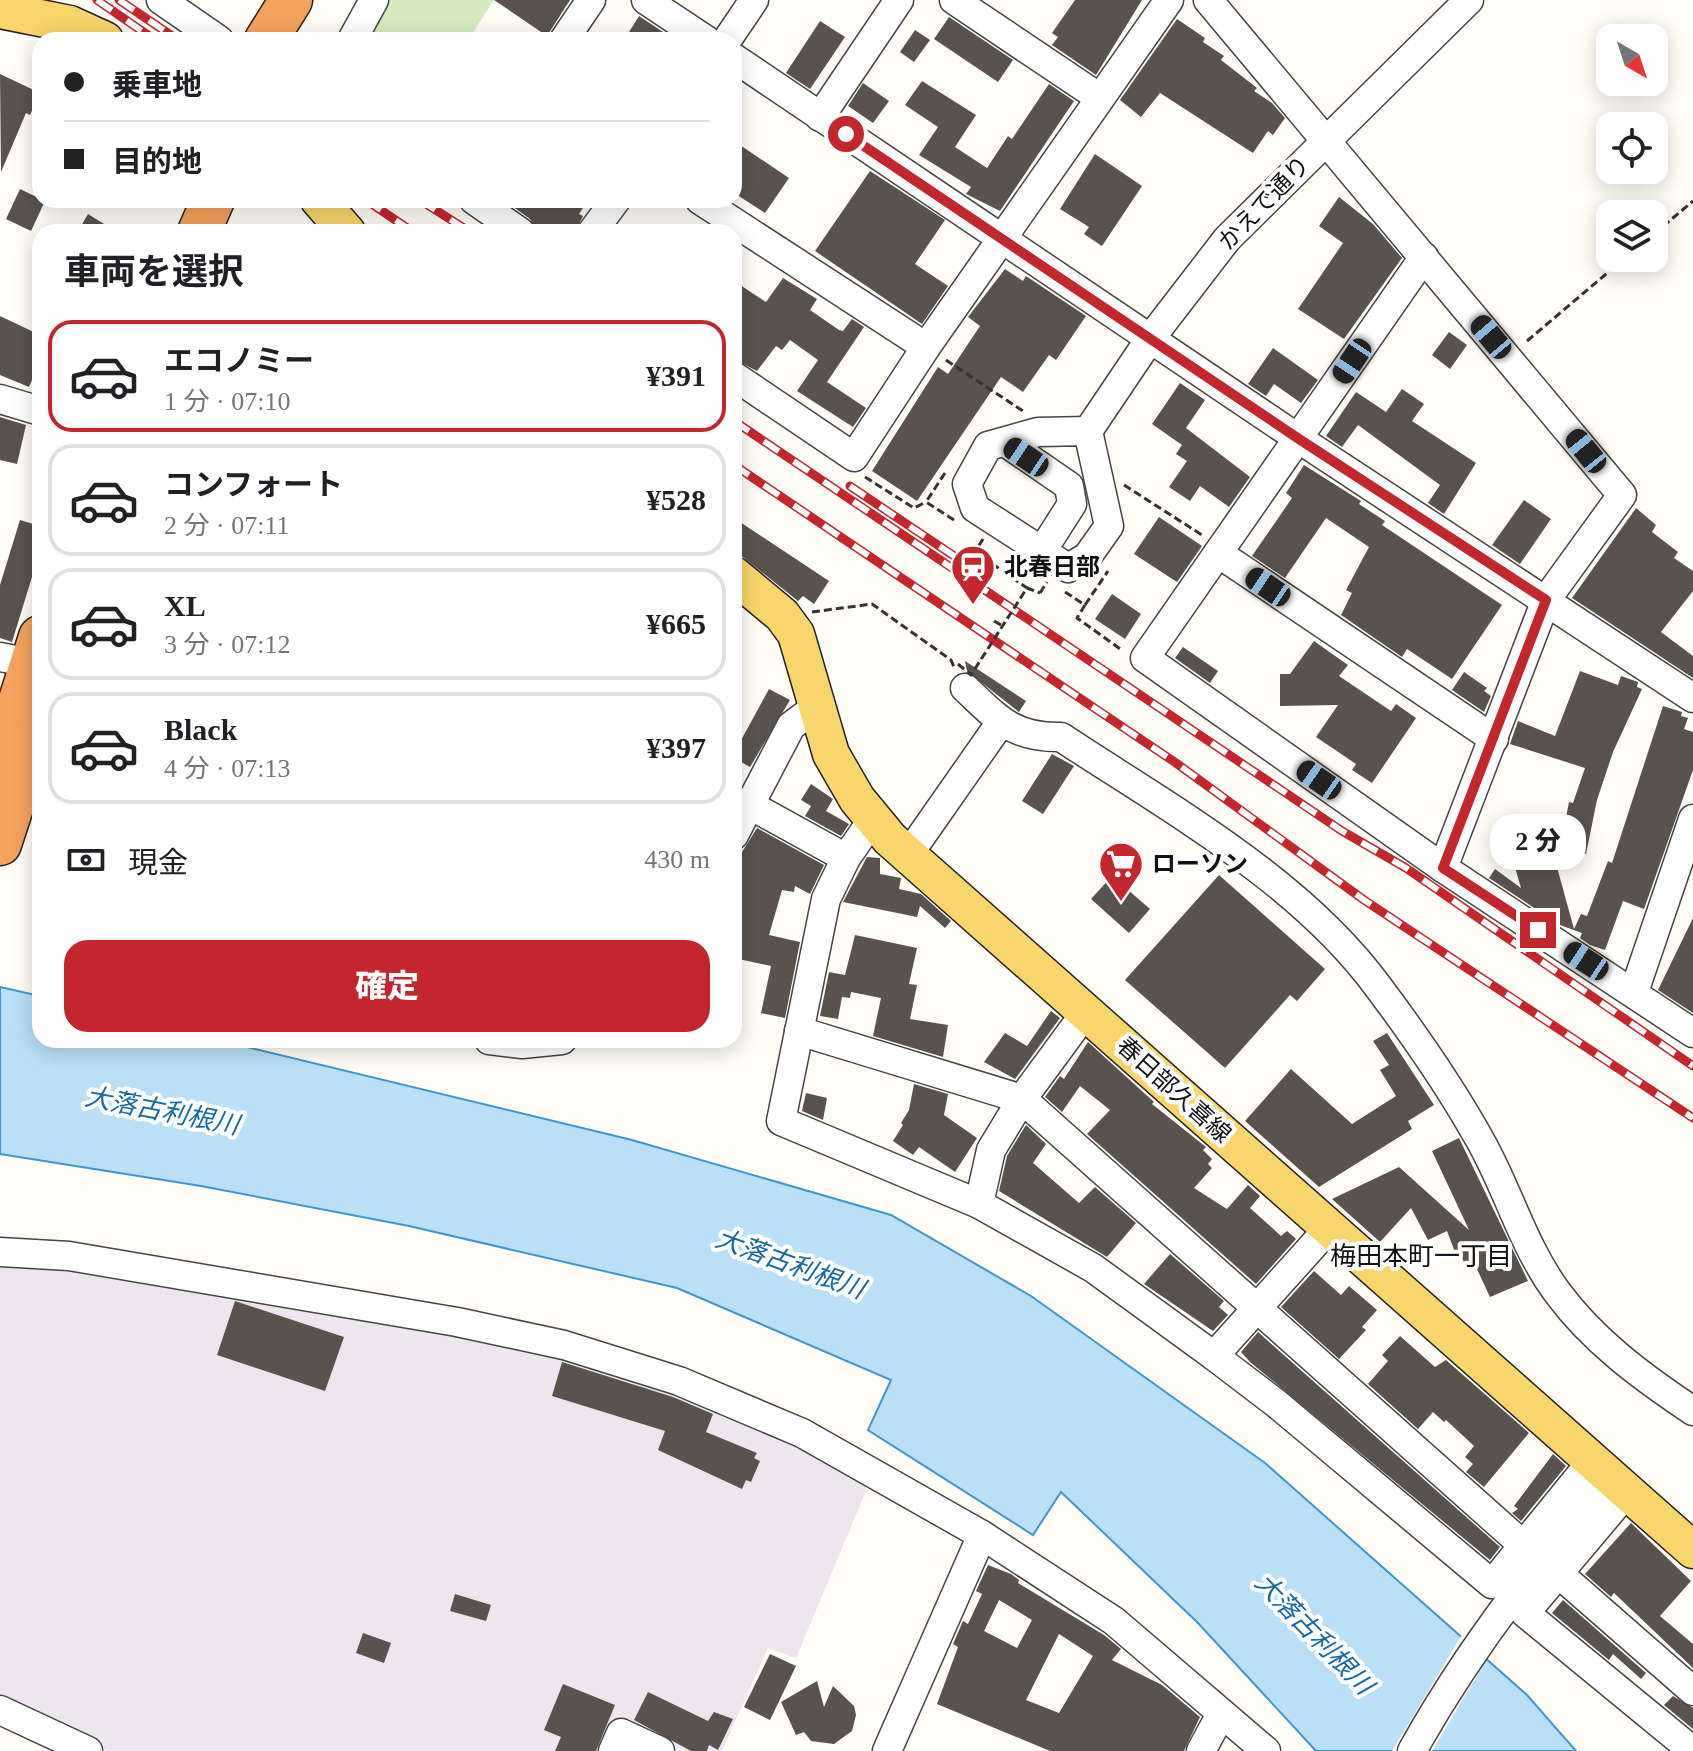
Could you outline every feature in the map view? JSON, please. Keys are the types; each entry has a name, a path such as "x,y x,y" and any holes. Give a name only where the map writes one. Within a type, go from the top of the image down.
{"highway":[{"path":"271,32 291,0"},
{"path":"300,32 319,0"},
{"path":"0,844 14,761 24,652"},
{"path":"14,761 32,733"}],"main road":[{"path":"0,10 70,24 88,32"},
{"path":"326,208 340,224"},
{"name":"春日部久喜線","path":"742,582 782,615 801,646 815,708 831,754 873,819 908,855 1693,1550"}],"street":[{"path":"161,0 207,32"},
{"path":"356,32 374,0"},
{"path":"569,32 591,0"},
{"path":"646,0 694,32"},
{"path":"732,32 754,0"},
{"path":"820,117 899,0"},
{"path":"954,0 1100,98"},
{"path":"742,381 854,457 926,347 1169,0"},
{"path":"1208,0 1622,495 1546,600 1443,868"},
{"name":"かえで通り","path":"1088,431 1150,339 1227,239 1469,0"},
{"path":"742,63 1299,439 1693,698"},
{"path":"486,208 508,224"},
{"path":"712,208 737,224"},
{"path":"742,227 926,347"},
{"path":"1424,257 1145,658 1443,868 1693,1033"},
{"path":"0,399 32,409"},
{"path":"1088,431 1109,526 1087,557 1068,568 975,508 967,484 988,446 1038,432 1088,431"},
{"path":"1005,442 1069,486 1072,504 1042,551"},
{"path":"1220,550 1494,739"},
{"path":"962,676 1001,722 1032,738 1061,737 1212,837 1311,915 1378,986 1480,1140 1542,1270 1581,1322 1610,1351 1693,1411"},
{"path":"742,820 791,726 815,708"},
{"path":"908,855 1001,722"},
{"path":"750,805 846,858"},
{"path":"873,819 846,858 826,899 781,1121 979,1204 1093,1268 1277,1404 1492,1584 1523,1545 1610,1477"},
{"path":"1634,992 1686,864 1693,819"},
{"path":"979,1204 991,1150 1022,1099 1086,1012"},
{"path":"799,1031 1022,1099 1523,1545"},
{"path":"1214,1356 1328,1229"},
{"path":"0,1252 69,1256 457,1322 564,1345 679,1381 802,1433 982,1535 1114,1621 1266,1751"},
{"path":"1412,1751 1480,1640 1610,1477"},
{"path":"1610,1477 1558,1573 1525,1613 1693,1751"},
{"path":"887,1751 982,1535"},
{"path":"1558,1573 1693,1691"},
{"path":"0,1710 88,1751"},
{"path":"1201,1751 1221,1714"},
{"path":"613,1751 621,1733 660,1751"}],"path":[{"path":"1668,222 1693,201"},
{"path":"1508,357 1608,272"},
{"path":"926,347 1032,417 1038,432"},
{"path":"854,457 859,473 914,508 926,502"},
{"path":"1120,482 1220,550"},
{"path":"983,539 975,552 1027,588 1040,593 1048,581"},
{"path":"782,615 872,604 951,660 962,676 971,675 1027,588"},
{"path":"1085,605 1077,618 1133,658 1145,658"},
{"path":"994,621 1003,626"}],"shaded area":[{"path":"19,1262 288,1300 664,1381 863,1472 866,1491 796,1658 768,1648 722,1751 685,1751 617,1719 601,1751 107,1751 0,1701 0,1267"}],"green space":[{"path":"387,0 494,0 473,32 369,32"}],"water":[{"name":"大落古利根川","path":"0,987 32,994 32,1048 251,1048 632,1140 891,1215 1031,1296 1265,1463 1527,1695 1576,1751 1316,1751 1198,1623 1061,1492 1033,1535 868,1430 891,1380 677,1288 409,1226 201,1186 0,1154"}],"pier":[{"path":"1463,1633 1489,1656 1432,1751 1392,1751"}],"building":[{"path":"494,0 570,0 550,32 541,32"},
{"path":"1075,0 1142,0 1096,75 1052,45 1058,37 1052,33"},
{"path":"639,16 663,32 629,32"},
{"path":"949,17 1013,60 998,82 934,39"},
{"path":"1177,19 1205,38 1203,42 1224,56 1221,60 1257,88 1254,91 1272,103 1285,118 1273,135 1268,131 1253,153 1160,93 1141,117 1120,100"},
{"path":"820,21 845,37 810,89 786,73"},
{"path":"915,30 930,40 914,62 900,52"},
{"path":"0,74 32,89 32,111 30,115 26,113 1,172"},
{"path":"922,81 976,115 955,147 987,168 1008,136 1012,139 1049,84 1074,101 1000,211 966,194 971,187 919,155 938,127 905,105"},
{"path":"863,83 889,101 873,123 848,106"},
{"path":"742,146 789,178 765,213 742,198"},
{"path":"1095,154 1142,186 1102,246 1084,234 1089,227 1060,209"},
{"path":"870,171 945,220 915,264 948,286 922,324 815,251"},
{"path":"20,189 32,195 32,208 42,208 31,231 6,219"},
{"path":"1339,197 1373,224 1402,258 1344,339 1298,309 1343,243 1319,226"},
{"path":"515,208 583,208 579,224 533,224"},
{"path":"88,214 104,224 82,224"},
{"path":"1005,269 1023,281 1026,276 1086,316 1056,360 1049,355 1023,392 1001,377 917,501 872,471 938,367 948,374 980,326 968,317"},
{"path":"783,278 817,299 810,310 839,330 843,331 852,319 864,327 827,382 866,408 853,427 797,391 818,360 790,340 782,350 776,346 757,371 742,363 742,286 766,302"},
{"path":"0,316 32,331 32,380 29,387 0,375"},
{"path":"1449,332 1467,345 1450,369 1432,355"},
{"path":"1273,348 1318,380 1301,403 1274,384 1266,396 1248,384"},
{"path":"1180,383 1205,400 1186,428 1250,477 1229,507 1200,486 1190,501 1169,487 1187,461 1176,454 1182,445 1152,424"},
{"path":"1402,389 1424,404 1412,421 1476,463 1444,514 1428,503 1440,485 1358,425 1342,447 1326,436 1356,392 1386,412"},
{"path":"0,417 26,425 17,464 0,460"},
{"path":"1304,465 1361,501 1359,504 1385,521 1382,525 1502,605 1452,679 1407,649 1402,657 1341,615 1352,593 1346,590 1369,547 1326,518 1285,578 1252,556 1292,498 1286,493"},
{"path":"1524,500 1551,519 1520,564 1492,545"},
{"path":"1636,508 1656,525 1652,532 1678,552 1674,558 1693,571 1693,591 1661,632 1693,656 1693,678 1572,598"},
{"path":"1159,517 1202,546 1177,582 1134,554"},
{"path":"20,520 32,524 32,577 12,642 0,638 0,585"},
{"path":"742,523 829,581 814,604 803,596 798,601 742,556"},
{"path":"1112,594 1141,614 1125,639 1095,619"},
{"path":"1314,641 1348,665 1339,676 1391,711 1396,704 1416,718 1372,783 1352,770 1356,764 1316,737 1338,705 1280,706 1280,674 1290,674"},
{"path":"1183,647 1218,671 1210,683 1175,658"},
{"path":"965,661 1026,701 1019,712 967,671"},
{"path":"1580,671 1618,685 1621,676 1638,682 1637,687 1642,689 1613,752 1597,800 1586,854 1552,849 1574,929 1581,914 1587,916 1608,861 1612,863 1663,706 1682,712 1681,716 1688,718 1684,729 1693,732 1693,770 1644,909 1623,901 1605,950 1590,945 1580,938 1582,933 1560,925 1489,878 1495,869 1521,888 1510,850 1563,833 1569,802 1573,803 1585,768 1510,744 1518,721 1555,736"},
{"path":"1464,672 1487,688 1484,691 1491,696 1484,712 1452,690"},
{"path":"769,689 790,700 750,767 742,762 742,738"},
{"path":"1052,754 1074,766 1043,814 1022,801"},
{"path":"811,784 833,799 826,811 849,824 841,836 805,816 811,806 801,800"},
{"path":"757,828 824,865 810,894 795,886 794,892 782,890 769,935 800,942 785,1018 761,1013 771,966 742,960 742,852"},
{"path":"867,857 880,858 880,874 901,878 899,889 921,894 951,921 945,928 920,906 917,917 843,902"},
{"path":"1219,875 1325,969 1297,1001 1290,995 1225,1068 1125,980"},
{"path":"1112,876 1150,909 1129,933 1091,899"},
{"path":"1693,918 1693,1013 1658,990"},
{"path":"855,935 917,948 909,984 917,985 910,1019 948,1025 943,1057 873,1036 881,998 851,992 850,998 842,997 838,1019 820,1016 829,972 845,975"},
{"path":"1051,1011 1060,1018 1015,1079 984,1062 1005,1033 1027,1046"},
{"path":"1387,1033 1434,1105 1408,1121 1412,1129 1319,1187 1245,1121 1291,1069 1352,1124 1396,1096 1380,1070 1389,1065 1373,1041"},
{"path":"1088,1042 1154,1102 1152,1104 1206,1147 1203,1150 1212,1159 1208,1164 1212,1168 1194,1188 1227,1209 1248,1185 1260,1196 1250,1208 1281,1236 1287,1231 1296,1239 1256,1284 1087,1134 1110,1110 1080,1086 1062,1112 1045,1097 1060,1076 1064,1079"},
{"path":"914,1084 948,1094 944,1115 977,1138 955,1172 919,1147 913,1155 893,1141 909,1110"},
{"path":"806,1093 827,1098 823,1120 802,1111"},
{"path":"1026,1125 1046,1144 1033,1163 1079,1203 1095,1187 1136,1223 1107,1257 999,1191 1007,1156"},
{"path":"1459,1138 1528,1281 1490,1297 1476,1267 1468,1271 1462,1258 1458,1260 1447,1231 1428,1240 1411,1208 1380,1242 1332,1199 1399,1167 1469,1230 1432,1151"},
{"path":"1170,1254 1224,1301 1219,1307 1228,1315 1213,1331 1144,1284"},
{"path":"1314,1271 1341,1295 1349,1286 1377,1310 1362,1327 1366,1330 1339,1359 1281,1307"},
{"path":"235,1301 344,1337 325,1391 217,1355"},
{"path":"1258,1332 1500,1547 1490,1560 1250,1362 1241,1352"},
{"path":"1400,1336 1435,1367 1446,1360 1529,1433 1484,1487 1466,1472 1473,1464 1465,1457 1474,1446 1446,1420 1444,1422 1433,1412 1418,1429 1368,1384 1388,1361 1382,1355"},
{"path":"562,1362 673,1397 713,1414 706,1432 757,1453 754,1458 760,1461 751,1482 746,1480 742,1489 658,1450 665,1431 552,1396"},
{"path":"1553,1454 1566,1466 1521,1521 1512,1513 1518,1509 1514,1506"},
{"path":"1631,1523 1691,1581 1660,1616 1693,1644 1693,1668 1614,1593 1611,1597 1585,1574"},
{"path":"988,1565 1011,1574 1019,1580 1018,1583 1104,1635 1121,1649 1112,1660 1162,1685 1200,1717 1184,1751 1050,1751 937,1704 958,1647 953,1644 963,1621 968,1624 982,1594 976,1591","holes":["999,1600 1032,1620 1017,1648 984,1631","1059,1634 1093,1656 1059,1713 1026,1700"]},
{"path":"455,1594 491,1605 486,1621 450,1611"},
{"path":"1563,1600 1646,1673 1641,1679 1613,1654 1609,1660 1552,1613"},
{"path":"363,1633 391,1643 384,1663 356,1653"},
{"path":"770,1654 796,1666 770,1720 744,1707"},
{"path":"817,1681 824,1707 833,1686 854,1706 856,1715 852,1731 834,1744 811,1741 804,1732 796,1735 781,1702"},
{"path":"563,1684 615,1705 596,1751 555,1751 561,1737 544,1730"},
{"path":"648,1692 708,1721 714,1712 733,1719 718,1750 709,1745 707,1751 691,1751 634,1720"},
{"path":"1673,1696 1693,1708 1693,1729 1664,1705"}],"railway":[{"path":"97,0 143,32"},
{"path":"119,0 166,32"},
{"path":"378,208 401,224"},
{"path":"432,208 458,224"},
{"path":"742,426 1342,831 1406,868 1693,1066"},
{"path":"742,470 1176,763 1364,900 1693,1118"},
{"path":"850,486 960,560"}],"place":[{"name":"北春日部","path":"973,606"},
{"name":"ローソン","path":"1121,903"}],"district":[{"name":"梅田本町一丁目","path":"1421,1256"}],"route":[{"path":"846,134 1299,439 1546,600 1443,868 1538,930"}]}
